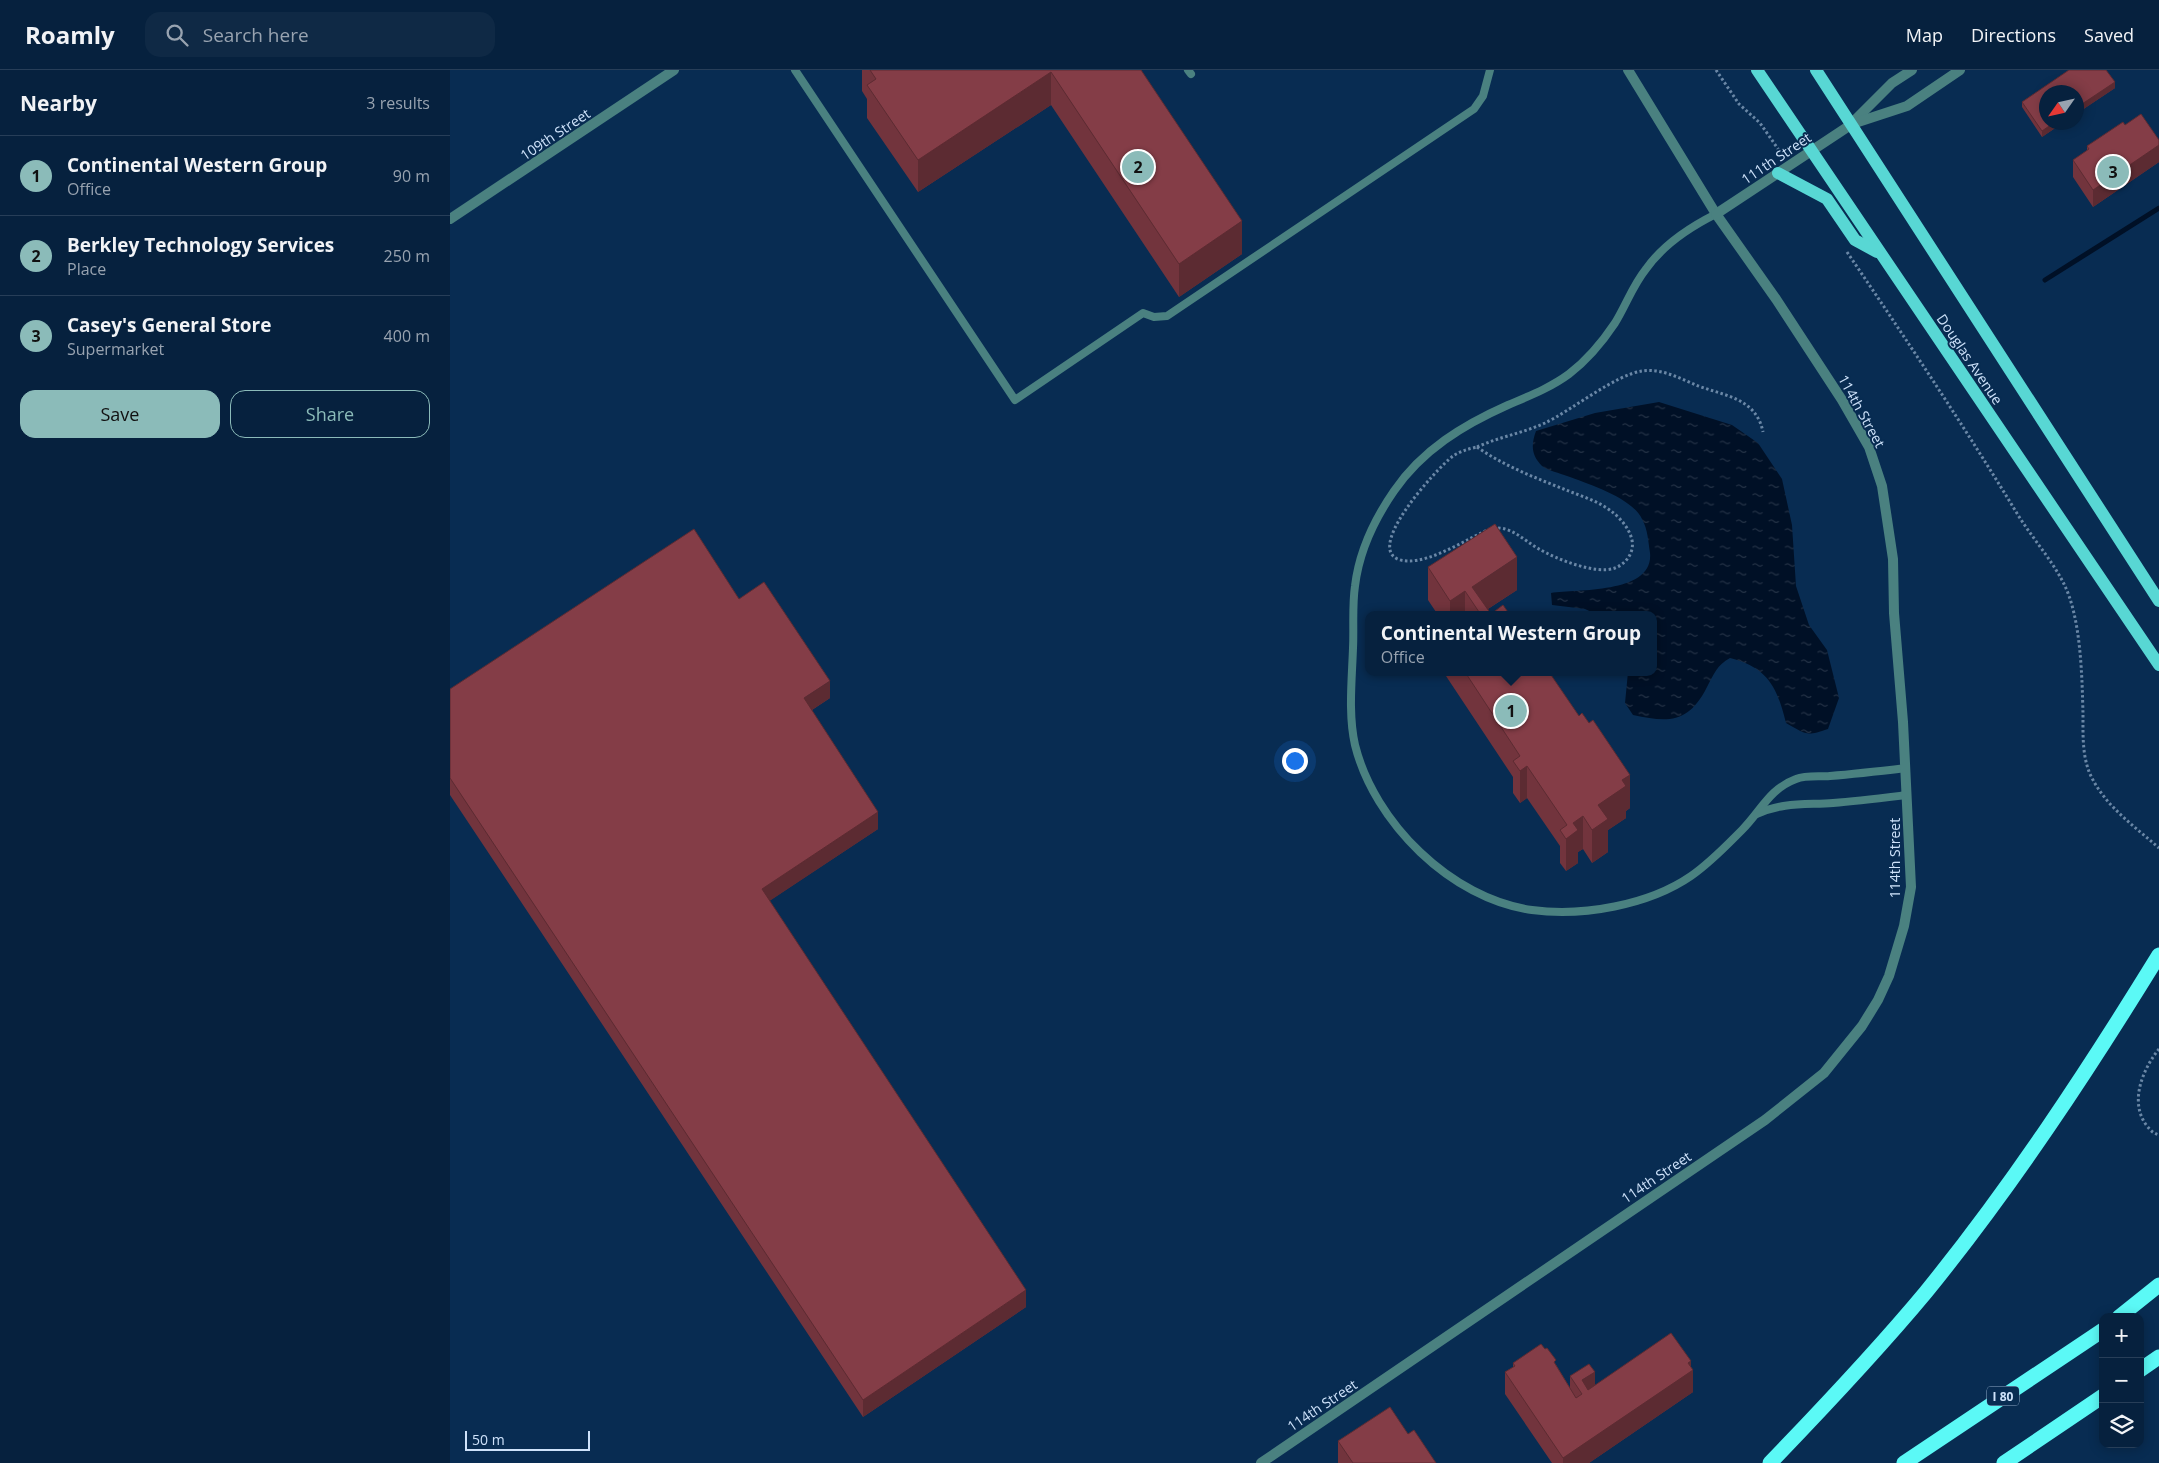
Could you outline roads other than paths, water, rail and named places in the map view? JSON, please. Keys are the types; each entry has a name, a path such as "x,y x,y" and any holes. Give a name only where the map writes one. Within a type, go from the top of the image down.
{"highway":[{"path":"1770,1463 1847,1381 1925,1292 1996,1202 2092,1064 2159,956"},
{"path":"2126,1313 2159,1285"},
{"path":"2127,1313 2159,1291"},
{"name":"I 80","path":"1904,1463 2099,1333"},
{"path":"2144,1367 2159,1357"},
{"path":"2004,1463 2099,1399"}],"main road":[{"name":"Douglas Avenue","path":"1757,70 2159,665"},
{"name":"Douglas Avenue","path":"1816,70 2159,601"},
{"path":"1778,173 1827,200 1855,240 1881,254"}],"street":[{"name":"109th Street","path":"450,219 674,70"},
{"name":"114th Street","path":"1261,1463 1765,1120 1824,1073 1866,1020 1889,976 1904,926 1911,887 1906,768 1894,613 1893,559 1882,486 1869,447 1842,400 1776,299 1716,214 1628,70"},
{"name":"111th Street","path":"1716,214 1852,124 1892,83 1912,70"},
{"name":"111th Street","path":"1852,124 1907,106 1960,70"}],"lane":[{"path":"796,70 1015,400 1143,314 1154,317 1167,316 1474,109 1483,96 1490,70"},
{"path":"1716,214 1692,226 1646,268 1614,324 1595,348 1570,373 1543,390 1468,424 1430,451 1394,490 1364,545 1354,588 1352,719 1355,742 1368,781 1402,836 1421,853 1460,882 1496,900 1516,907 1533,910 1575,911 1615,907 1656,894 1696,872 1717,855 1757,814 1766,799 1778,788 1799,777 1831,776 1906,768"},
{"path":"1757,814 1768,809 1791,804 1832,803 1907,795"}],"water":[{"path":"1659,402 1732,425 1758,443 1782,479 1792,525 1796,586 1809,625 1827,650 1839,698 1828,729 1810,734 1786,723 1779,699 1769,681 1754,667 1730,658 1719,667 1700,699 1685,714 1677,718 1667,719 1633,715 1625,703 1628,676 1657,676 1657,611 1589,611 1552,605 1551,593 1612,587 1628,583 1640,576 1648,566 1650,553 1648,536 1644,523 1637,511 1620,498 1545,468 1534,454 1533,441 1536,431 1595,413"}],"waterway":[{"path":"2045,280 2159,208"}],"place":[{"name":"Berkley Technology Services","path":"1138,167"},
{"name":"Casey's General Store","path":"2113,172"},
{"name":"Continental Western Group","path":"1511,711"}]}
